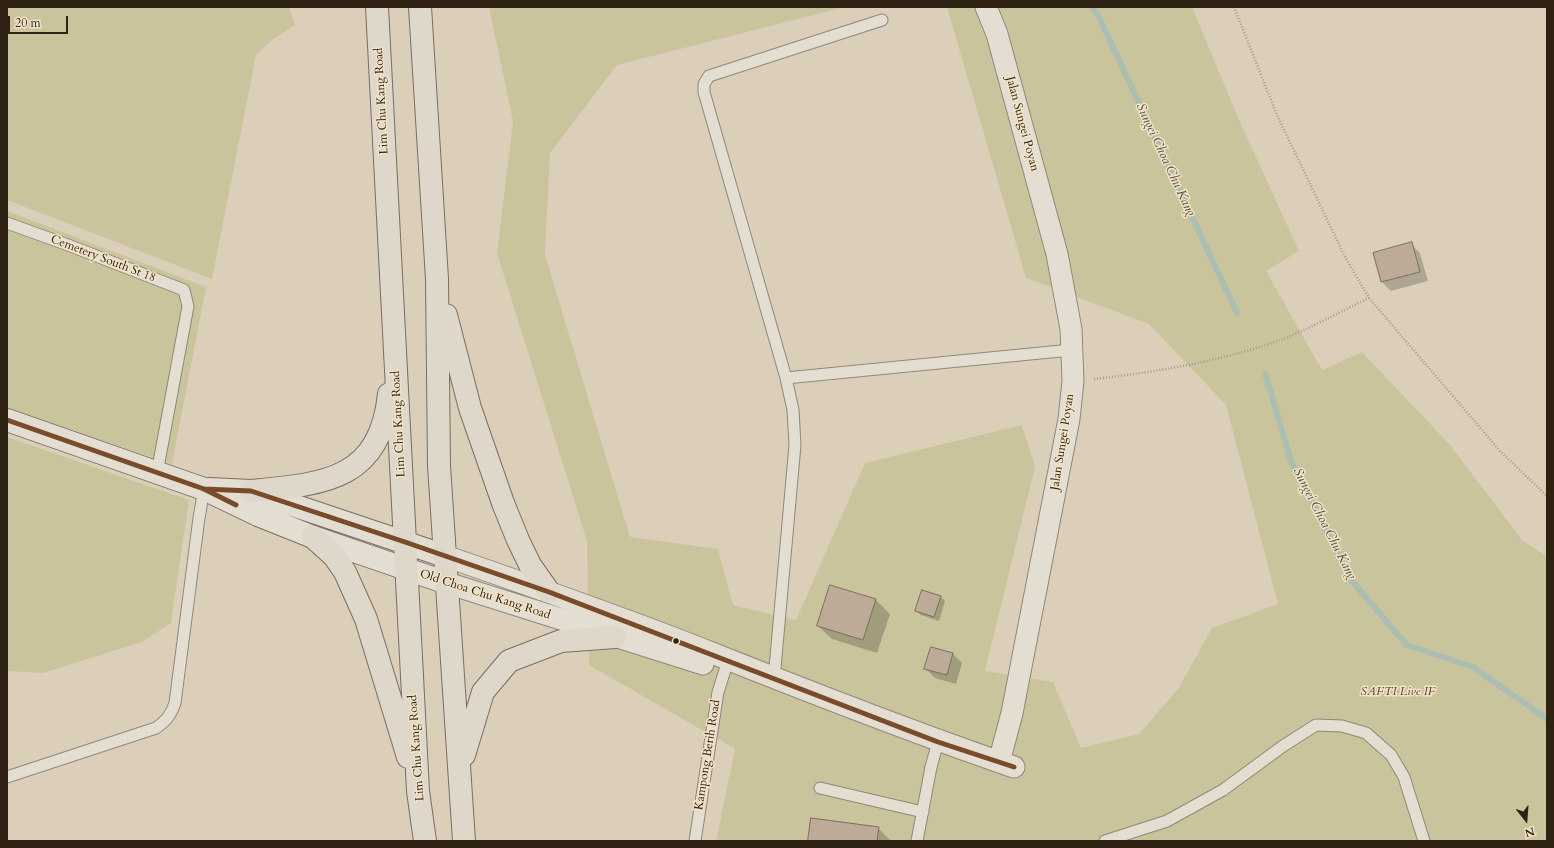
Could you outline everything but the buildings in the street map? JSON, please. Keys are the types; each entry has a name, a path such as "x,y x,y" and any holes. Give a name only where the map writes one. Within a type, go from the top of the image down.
{"main road":[{"name":"Lim Chu Kang Road","path":"377,7 418,791 425,841"},
{"path":"420,7 438,279 439,466 464,841"},
{"path":"438,279 470,408 488,459 518,540 530,565 549,592"},
{"path":"251,491 306,486 333,478 355,466 372,449 387,415 394,337"},
{"path":"313,537 334,556 345,572 366,619 418,791"},
{"path":"460,770 483,692 509,661 561,641 615,637"}],"street":[{"name":"Jalan Sungei Poyan","path":"986,7 997,34 1057,254 1071,329 1072,381 1069,419 1012,713 1007,764"},
{"name":"Old Choa Chu Kang Road","path":"7,420 204,489 258,515 313,537 447,583 615,637 725,670 774,679"},
{"name":"Old Choa Chu Kang Road","path":"204,489 251,491 446,556 549,592 711,653 774,679 938,742 1007,764"}],"lane":[{"path":"774,679 795,445 793,410 786,378 704,92 704,84 709,76 882,20"},
{"name":"Cemetery South St 18","path":"7,223 68,244 184,290 188,306 157,473"},
{"path":"786,378 1071,350"},
{"path":"7,777 156,728 165,722 171,714 175,703 198,518 204,489"},
{"name":"Kampong Berih Road","path":"695,841 718,692 725,670"},
{"path":"1105,841 1167,821 1223,790 1283,746 1316,725 1342,726 1366,733 1391,755 1404,777 1424,841"},
{"path":"917,841 938,742"},
{"path":"820,788 922,812"}],"path":[{"path":"1234,7 1277,116 1345,257 1369,298 1500,451 1547,496"},
{"path":"1072,381 1144,373 1211,361 1277,341 1369,298"}],"green space":[{"path":"7,7 289,7 295,25 272,40 256,55 212,279 7,200"},
{"name":"SAFTI Live IF","path":"489,7 845,7 617,65 550,153 545,255 630,537 718,549 733,605 796,620 865,463 1022,425 1035,467 985,671 1053,682 1081,748 1139,734 1178,689 1212,628 1278,604 1226,405 1149,324 1026,278 947,7 1192,7 1240,122 1299,251 1266,271 1322,370 1362,352 1450,445 1522,540 1547,557 1547,841 716,841 735,749 589,665 587,541 497,253 513,121"},
{"path":"7,211 206,287 172,464 7,409"},
{"path":"7,437 189,500 171,623 142,642 43,673 7,671"}],"waterway":[{"name":"Sungei Choa Chu Kang","path":"1092,7 1098,15 1237,313"},
{"name":"Sungei Choa Chu Kang","path":"1265,373 1291,461 1351,580 1407,645 1473,667 1547,719"}],"transit line":[{"path":"7,420 204,489 236,505"},
{"path":"204,489 251,491 405,542 549,592 938,742 1014,767"}]}
